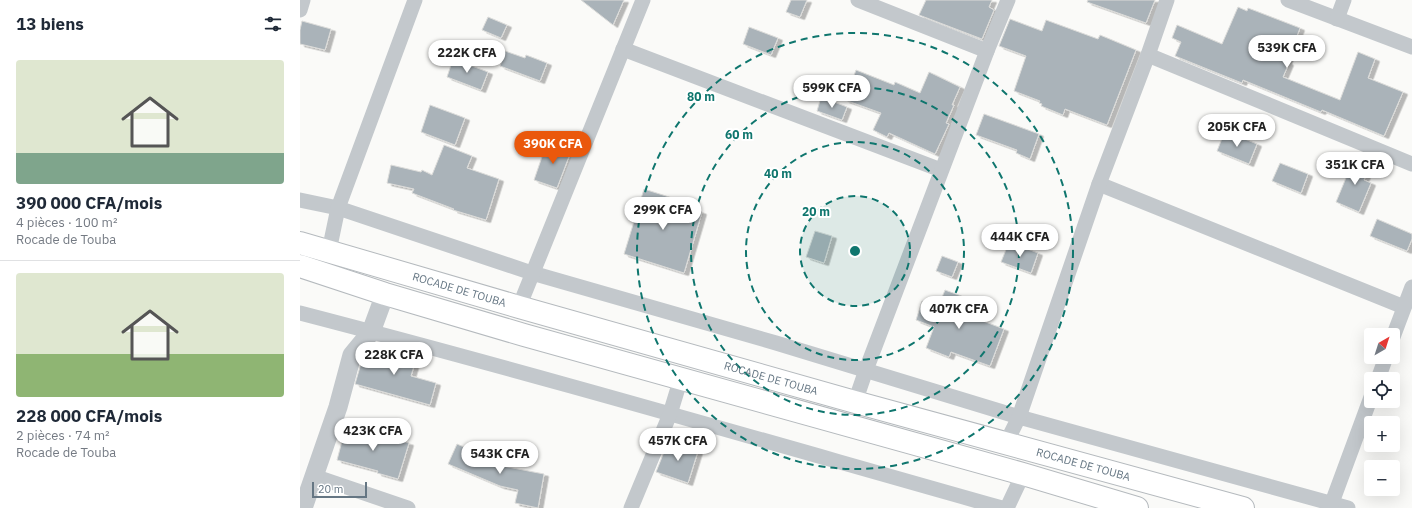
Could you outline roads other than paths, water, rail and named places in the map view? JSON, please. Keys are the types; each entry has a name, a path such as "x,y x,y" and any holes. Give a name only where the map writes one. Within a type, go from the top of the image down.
{"main road":[{"name":"ROCADE DE TOUBA","path":"300,243 519,307 855,402 1243,508"},
{"path":"300,266 385,294 524,336 682,378 1023,474 1137,508"}],"street":[{"path":"300,10 303,0"},
{"path":"330,251 338,208 414,0"},
{"path":"519,307 643,0"},
{"path":"858,0 987,51"},
{"path":"855,402 987,51 1008,0"},
{"path":"1006,443 1018,417 1099,184 1148,55 1167,0"},
{"path":"1288,0 1412,48"},
{"path":"1337,19 1344,0"},
{"path":"623,49 942,170"},
{"path":"1148,55 1412,164"},
{"path":"1099,184 1404,307"},
{"path":"300,200 338,208 532,273 776,343 1018,417 1331,506 1348,508"},
{"path":"1396,328 1412,287"},
{"path":"303,508 338,407 352,356 371,332 385,294"},
{"path":"300,314 670,414 1002,508"},
{"path":"631,508 670,414 682,378"},
{"path":"1331,506 1367,408"},
{"path":"1007,508 1023,474"},
{"path":"314,476 408,508"}]}
